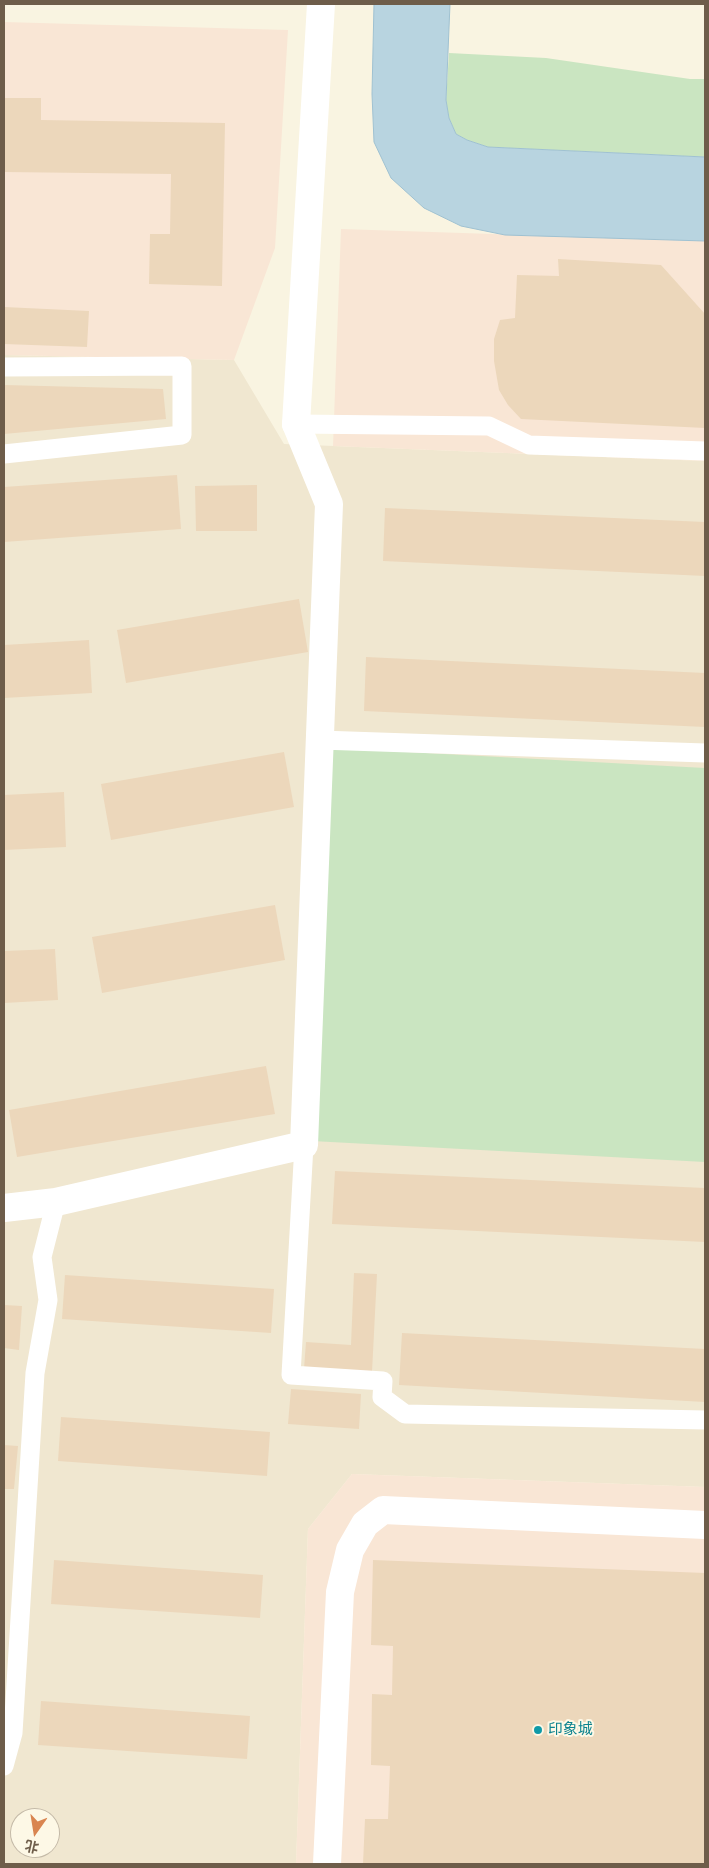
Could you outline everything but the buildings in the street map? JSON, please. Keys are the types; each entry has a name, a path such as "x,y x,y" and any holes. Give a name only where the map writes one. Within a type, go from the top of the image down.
{"street":[{"path":"4,1208 56,1202 304,1145 328,504 296,424 321,4"},
{"path":"327,1864 340,1592 350,1550 364,1524 384,1510 705,1525"}],"lane":[{"path":"4,367 182,366 182,435 4,454"},
{"path":"296,424 489,426 528,445 705,451"},
{"path":"320,740 705,753"},
{"path":"304,1145 291,1375 382,1381 382,1397 405,1414 705,1420"},
{"path":"4,1766 13,1733 35,1373 48,1300 42,1257 56,1202"}],"shaded area":[{"path":"4,22 288,30 275,248 234,360 4,355"},
{"path":"341,229 705,241 705,461 333,446"},
{"path":"4,355 234,360 284,444 705,461 705,1487 352,1474 308,1529 296,1864 4,1864"},
{"name":"印象城","path":"352,1474 705,1487 705,1864 296,1864 308,1529"}],"green space":[{"path":"449,53 546,58 690,79 705,79 705,157 488,147 467,140 456,134 449,118 446,100"},
{"path":"332,748 705,768 705,1162 312,1141"}],"water":[{"path":"374,4 450,4 446,100 449,118 456,134 467,140 488,147 705,157 705,241 505,235 461,226 424,208 391,178 374,142 372,94"}],"place":[{"name":"印象城","path":"538,1730"}]}
